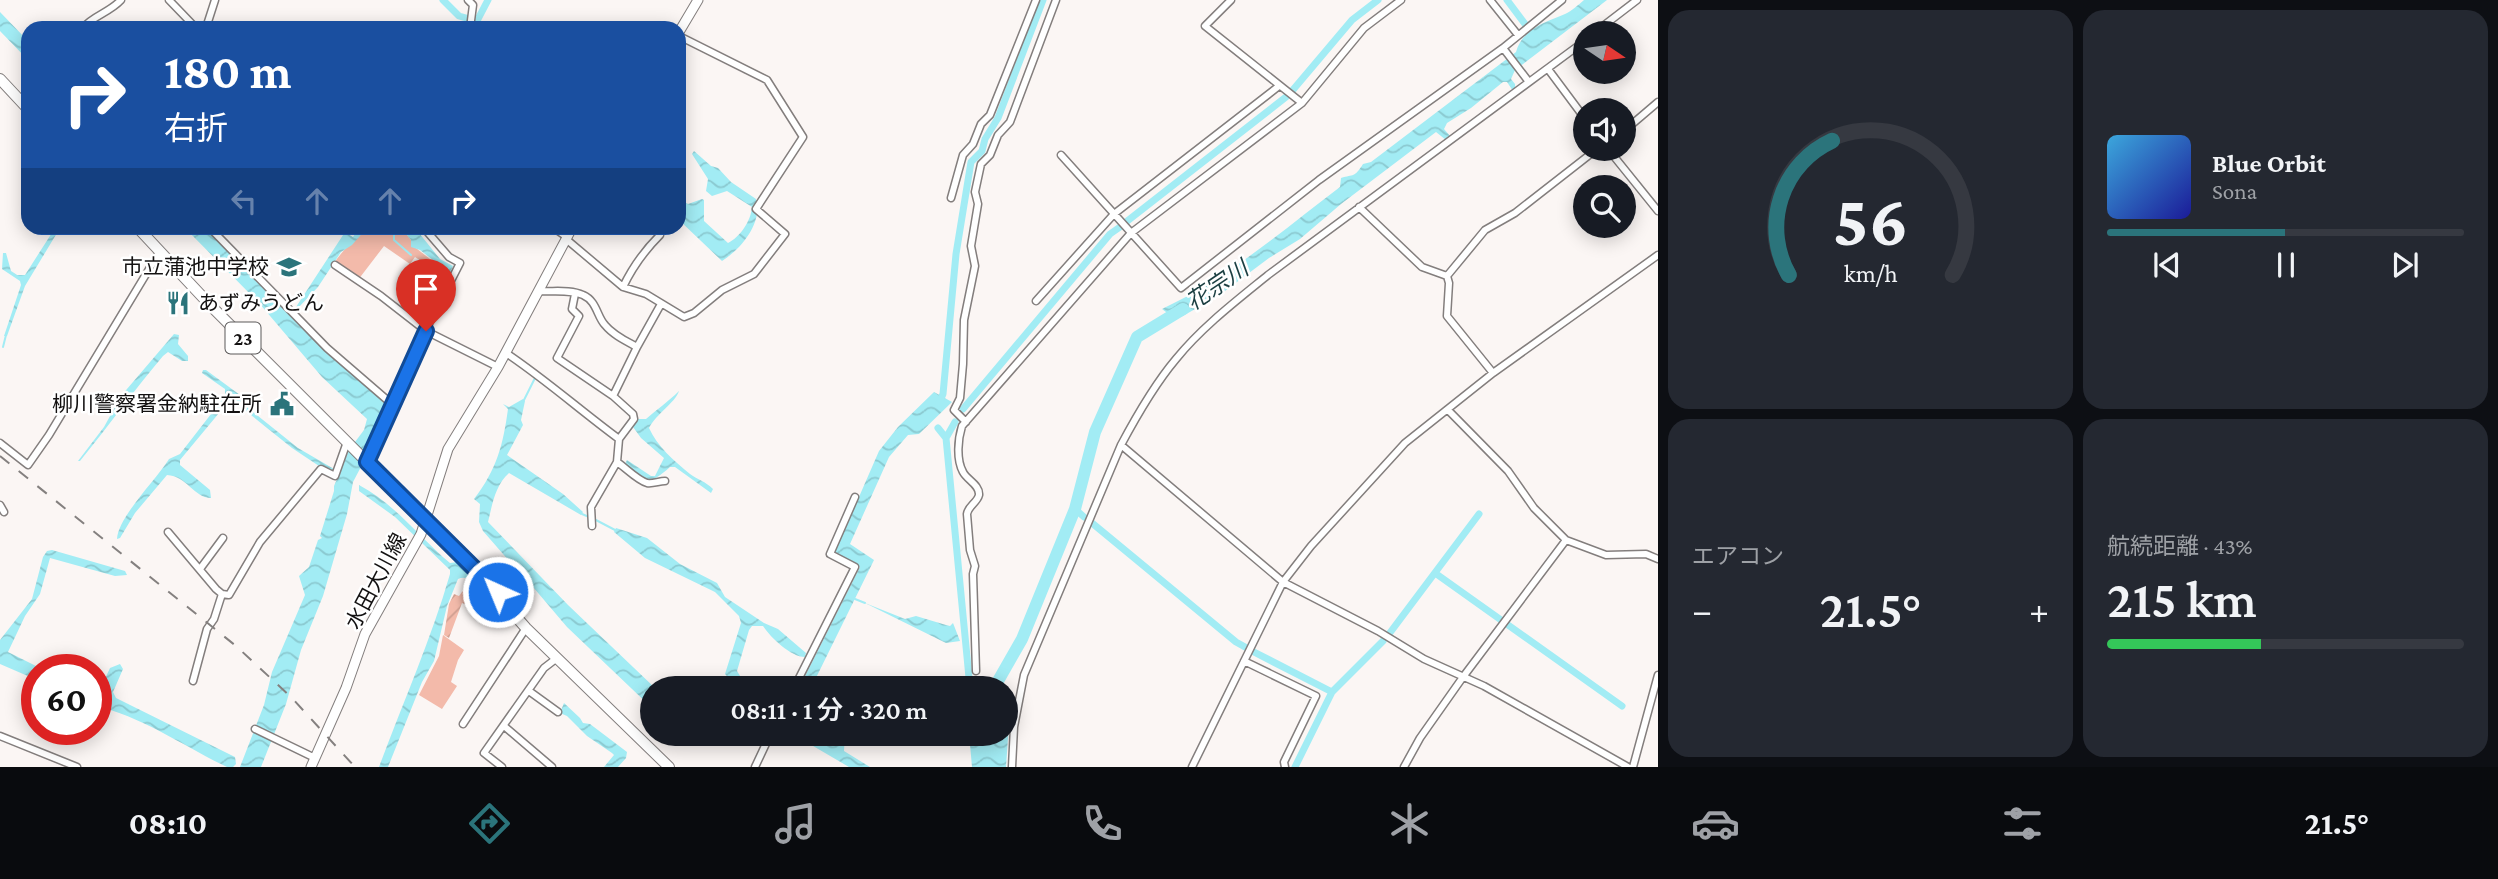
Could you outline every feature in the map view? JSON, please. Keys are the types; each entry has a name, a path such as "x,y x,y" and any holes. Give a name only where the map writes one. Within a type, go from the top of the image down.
{"main road":[{"path":"686,21 698,0"},
{"path":"0,79 21,102"},
{"name":"23","path":"145,235 498,592 526,628 664,765"},
{"name":"水田大川線","path":"313,762 346,688 365,634 419,537 448,449 506,353 568,235"}],"street":[{"path":"89,21 111,10 121,0"},
{"path":"169,0 189,21"},
{"path":"208,21 215,0"},
{"path":"468,0 473,5 471,21"},
{"path":"951,198 963,155 973,144 982,124 990,115 1036,0"},
{"path":"966,422 954,410 960,398 964,364 964,320 975,266 971,246 978,204 975,192 981,164 990,155 998,135 1010,122 1056,0"},
{"path":"1231,0 1205,26 1302,103"},
{"path":"976,671 973,587 975,566 970,550 967,514 979,494 977,487 963,472 960,462 959,434 966,422 1131,233 1302,103 1364,28 1401,0"},
{"path":"1490,0 1518,35"},
{"path":"1061,155 1181,288 1320,180 1505,51 1518,35 1562,0"},
{"path":"1610,21 1637,0"},
{"path":"562,235 623,286 646,295 681,317 687,317 722,290 754,274 785,234 757,209 803,137 767,80 686,38"},
{"path":"1012,767 1014,727 1024,675 1121,445 1140,410 1177,358 1220,314 1268,275 1527,80 1548,69 1573,50"},
{"path":"1505,51 1527,80"},
{"path":"1548,69 1573,103"},
{"path":"1036,301 1114,214 1279,86"},
{"path":"1636,121 1658,102"},
{"path":"1447,276 1486,230 1515,213 1582,161"},
{"path":"1617,161 1658,211"},
{"path":"1359,207 1422,267 1447,276"},
{"path":"217,235 327,348 393,405"},
{"path":"366,461 460,263 449,257 430,235"},
{"path":"623,286 631,268 660,235"},
{"path":"0,443 28,465 160,251"},
{"path":"1192,767 1283,583 1311,546 1405,443 1493,373 1658,255"},
{"path":"335,265 426,331 498,367"},
{"path":"1447,276 1447,316 1493,373"},
{"path":"539,291 566,291 584,295 599,310 603,323 636,347"},
{"path":"575,294 572,309 579,316 557,358 613,396 633,414 634,419 619,439 617,462 591,507 592,526"},
{"path":"613,396 636,347 661,304"},
{"path":"506,353 536,373 559,394 619,439"},
{"path":"1448,410 1508,471 1534,508 1566,540 1606,555 1646,554 1658,559"},
{"path":"168,532 222,594 229,595 260,542 321,469 335,476 349,444"},
{"path":"1121,445 1283,583 1378,631 1424,659 1484,686 1630,767 1658,675"},
{"path":"617,462 644,482 651,484 665,481"},
{"path":"800,676 855,567 830,554 855,497"},
{"path":"0,505 4,512"},
{"path":"200,569 223,538"},
{"path":"1404,767 1420,738 1463,677 1566,540"},
{"path":"193,681 207,629 214,619 222,594"},
{"path":"463,724 526,628"},
{"path":"502,767 484,753 544,668 557,658"},
{"path":"1244,661 1316,696 1284,762 1285,767"},
{"path":"529,691 558,712"},
{"path":"504,726 552,767"},
{"path":"255,729 313,762"},
{"path":"0,736 77,767"},
{"path":"755,767 765,746"}],"shaded area":[{"path":"360,235 407,235 412,245 448,273 448,279 415,257 410,264 384,246 358,280 334,263"},
{"path":"465,588 473,595 469,602 472,607 462,603 449,638 444,635 449,604 454,594 459,596"},
{"path":"443,635 464,650 451,682 457,686 442,709 419,695 439,656"}],"water":[{"path":"1584,0 1607,0 1579,21 1573,21 1573,26 1515,70 1511,79 1515,84 1513,91 1507,82 1503,82 1447,123 1444,129 1450,136 1446,140 1436,132 1341,204 1300,239 1269,258 1221,294 1183,316 1174,318 1162,309 1209,283 1254,253 1340,187 1341,178 1356,174 1363,164 1371,162 1516,52 1529,32 1575,8"},
{"path":"0,12 21,34 21,53 0,31"},
{"path":"694,151 756,199 756,217 749,234 736,250 722,261 686,227 686,203 704,200 704,221 728,243 744,228 752,207 727,191 712,196 706,191 708,179 692,154"},
{"path":"51,235 56,235 25,286 7,336 4,336 21,285 20,281 2,269 3,253 6,253 11,271 17,275 25,275"},
{"path":"192,235 212,235 326,351 389,406 353,482 347,514 323,596 301,650 286,704 261,767 240,767 264,705 272,672 305,595 299,576 309,567 318,540 322,538 320,536 334,486 349,450 364,430 367,419 322,377 259,303"},
{"path":"343,235 361,235 341,252 318,287 296,307"},
{"path":"407,235 421,235 440,259 453,266 450,273 420,250 411,247 411,240"},
{"path":"174,334 179,335 178,344 188,356 188,361 182,361 168,352 163,356 78,461 104,427 121,396"},
{"path":"203,370 240,395 247,407 298,448 334,469 331,474 292,448 236,403 231,403 224,407 180,460 180,465 210,490 211,498 200,495 180,479 167,475 117,539 124,520 138,499 169,459 180,454 225,396 225,389 202,373"},
{"path":"679,391 649,428 666,453 690,474 710,486 713,489 711,493 675,467 670,467 652,480 648,480 625,464 627,460 655,476 664,458 641,438 633,427 637,419 646,419"},
{"path":"934,392 952,402 919,434 908,435 889,457 850,544 874,560 817,676 805,676 860,567 835,552 879,451 898,427"},
{"path":"523,399 525,401 521,420 523,425 507,455 563,494 583,512 581,515 509,473 497,490 488,522 568,605 642,676 640,676 640,697 567,627 533,587 514,601 494,605 473,581 458,579 447,606 434,661 422,682 388,767 379,767 434,623 450,570 395,517 359,491 359,485 395,511 450,563 458,562 494,597 511,590 524,578 483,531 479,522 480,504 474,499 494,467 508,409 503,404 509,407"},
{"path":"616,528 647,538 680,564 717,583 725,597 778,629 806,653 805,657 782,646 763,626 752,626 737,671 740,676 727,676 725,674 741,623 739,616 715,592 645,558 614,532"},
{"path":"52,550 125,571 127,575 115,576 50,558 40,594 25,616 8,652 21,658 21,673 0,664 0,640 32,599 47,551"},
{"path":"865,603 905,619 916,616 950,626 953,623 960,641 946,643"},
{"path":"120,664 123,669 113,692 116,698 235,757 236,764 227,767 146,724 112,711 112,667"},
{"path":"564,703 583,723 590,724 627,752 626,758 618,767 604,767 614,755 560,713"},
{"path":"813,746 844,746 844,751 870,767 849,767"},
{"path":"970,746 1007,746 1006,767 972,767"}],"waterway":[{"path":"443,0 459,16 477,21 488,0"},
{"path":"939,403 943,394 956,254 971,162 982,151 985,139 998,118 1043,0"},
{"path":"1292,91 1352,20 1378,0"},
{"path":"1507,0 1531,32"},
{"path":"1126,222 1286,97"},
{"path":"963,409 1110,234 1120,227"},
{"path":"394,235 394,240 411,255"},
{"name":"花宗川","path":"1001,676 1022,639 1075,509 1095,432 1137,337 1183,309"},
{"path":"3,347 6,335"},
{"path":"524,400 535,378"},
{"path":"946,438 955,422"},
{"path":"938,428 946,438 969,676"},
{"path":"1075,509 1084,517"},
{"path":"582,514 589,517"},
{"path":"1389,634 1479,514"},
{"path":"594,519 615,530"},
{"path":"1092,523 1245,647"},
{"path":"1435,573 1622,706"},
{"path":"855,599 865,603"},
{"path":"1332,692 1383,641"},
{"path":"1252,651 1332,692 1295,767"}],"railway":[{"path":"0,456 236,646 291,697 355,767"}],"place":[{"name":"市立蒲池中学校","path":"289,267"},
{"name":"あずみうどん","path":"178,303"},
{"name":"柳川警察署金納駐在所","path":"282,404"}],"route":[{"path":"426,331 367,462 498,592"}]}
